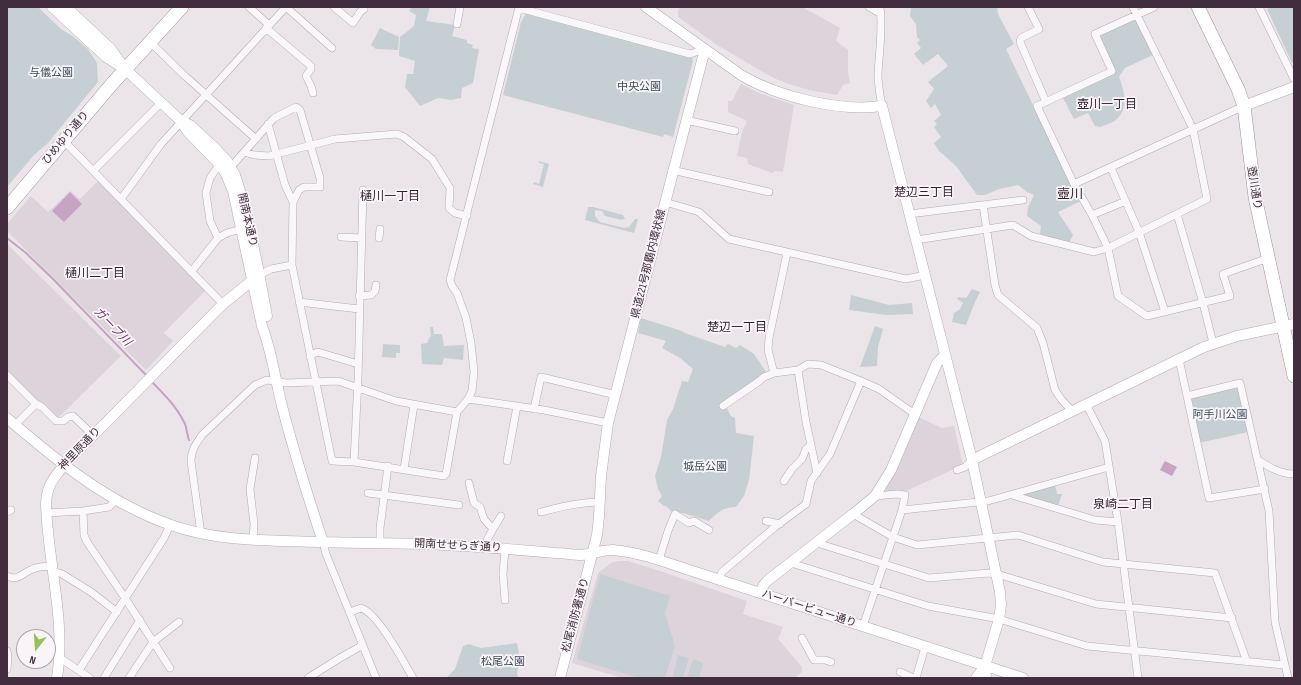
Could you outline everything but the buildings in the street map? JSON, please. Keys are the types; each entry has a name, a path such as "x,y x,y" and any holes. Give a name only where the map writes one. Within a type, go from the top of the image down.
{"highway":[{"name":"ひめゆり通り","path":"7,208 125,69 182,7"},
{"name":"壺川通り","path":"1198,7 1238,89 1244,106 1253,190 1268,259 1289,325 1294,376"}],"street":[{"path":"52,7 106,57 125,69"},
{"path":"66,7 110,48 125,69"},
{"path":"249,7 268,27 311,66 311,69 306,76 313,94"},
{"path":"121,199 161,144 286,7 332,48"},
{"path":"334,7 353,23 360,12 364,9"},
{"path":"458,24 460,7"},
{"path":"268,124 285,185 293,202 292,265 332,461 388,466 444,476 446,474 457,412 468,399 472,391 474,372 471,343 466,318 457,293 450,280 519,7 690,54 705,49"},
{"path":"646,7 750,80 781,93 822,103 844,107 866,108 882,106"},
{"path":"869,7 880,11 878,74 882,106 972,460 1001,598 999,619 985,666 976,678"},
{"path":"1028,7 1039,29 1021,38 1020,42 1046,102"},
{"path":"916,240 1013,225 1031,236 1094,252 1108,248 1207,199 1193,129 1133,7"},
{"path":"1154,7 1095,34 1112,71 1037,106 1074,184 1092,215 1108,248 1118,296 1147,316 1203,303 1230,296 1223,274 1268,259"},
{"path":"1259,7 1294,79"},
{"path":"150,42 185,76 256,138"},
{"name":"県道221号那覇内環状線","path":"593,552 598,530 602,469 608,423 672,170 705,49"},
{"name":"開南本通り","path":"125,69 181,121 190,125 222,161 231,167 240,189 256,277 262,326 268,341 276,381 294,453 323,542"},
{"path":"1074,184 1244,106 1294,87"},
{"path":"94,170 162,102"},
{"path":"231,167 274,118 296,107 300,110 320,178 320,187 304,188 300,190 293,202"},
{"path":"686,120 734,131"},
{"path":"244,152 262,156 276,154 335,139 397,134 404,137 432,159 450,188 449,208 455,213 466,216"},
{"path":"64,141 94,170 223,304"},
{"path":"218,238 210,221 206,193 210,178 222,161"},
{"name":"開南本通り","path":"222,161 246,228"},
{"path":"1111,168 1139,232 1165,312"},
{"path":"672,170 769,192"},
{"path":"354,462 358,388 363,190"},
{"path":"909,214 1023,200"},
{"path":"1092,215 1126,200"},
{"path":"665,202 699,212 729,239 906,279 925,275"},
{"path":"983,205 988,230 995,285 998,295 1036,328 1043,342 1055,390 1060,399 1072,411"},
{"path":"1177,214 1203,303 1212,343"},
{"path":"191,272 218,238 228,233 246,228"},
{"path":"379,238 380,230"},
{"path":"341,237 362,238"},
{"path":"774,373 768,350 769,338 787,253"},
{"path":"256,277 271,269 292,265"},
{"name":"神里原通り","path":"57,678 60,658 59,636 46,513 46,498 54,477 93,435 223,304 256,277"},
{"path":"360,296 372,295 375,291 376,285"},
{"path":"299,302 359,309"},
{"path":"957,470 965,467 972,460 1212,343 1289,325"},
{"path":"310,356 318,352 358,364"},
{"path":"761,593 763,586 767,581 875,496 891,470 916,415 937,363 945,355"},
{"path":"1179,359 1209,498 1265,489"},
{"path":"723,406 764,377 774,373 798,370 808,364 821,364 878,389 916,415"},
{"path":"798,370 806,422 817,473"},
{"path":"7,375 36,404 42,407 56,421 63,421 68,417 74,416 93,435"},
{"path":"534,409 541,377 616,395"},
{"path":"201,534 191,461 195,444 202,435 255,385 268,380 286,383 338,381 396,401 457,412"},
{"path":"719,580 722,572 806,504 811,481 830,454 861,381"},
{"path":"1187,396 1240,383 1269,511 1275,622 1288,678"},
{"path":"468,399 517,406 608,423"},
{"path":"15,425 36,404"},
{"path":"1086,404 1105,441 1118,522 1138,678"},
{"path":"404,469 414,405"},
{"path":"507,461 517,406"},
{"name":"開南せせらぎ通り","path":"7,418 64,466 116,500 145,515 170,525 201,534 253,540 427,544 505,548 576,554 593,552"},
{"path":"784,481 792,469 802,459 806,449 811,445"},
{"path":"253,540 254,524 250,489 255,458"},
{"path":"1258,460 1284,474 1294,474"},
{"path":"380,543 380,528 388,466"},
{"path":"902,510 981,502 1012,495 1109,467"},
{"path":"469,483 474,503 480,506 484,519 493,529"},
{"path":"368,493 459,505"},
{"path":"863,626 902,510 905,495 897,494 875,496"},
{"path":"1012,495 1095,520 1118,522"},
{"path":"46,513 82,511 109,507 116,500"},
{"path":"541,512 572,504 600,502"},
{"path":"82,511 84,535 87,542 126,598 170,668"},
{"path":"659,560 675,514 689,523 694,521 710,530"},
{"path":"853,514 893,537 917,545 1018,535 1103,562 1214,573 1232,618 1247,662"},
{"path":"487,547 487,540 501,516"},
{"path":"766,521 780,524"},
{"path":"79,670 164,538 170,525"},
{"path":"323,542 326,554 376,678"},
{"path":"816,542 929,578 989,573 997,574 1096,604 1232,618"},
{"path":"505,548 503,574 505,600"},
{"name":"ハーバービュー通り","path":"593,552 614,550 639,554 1023,678"},
{"name":"松尾消防署通り","path":"560,678 593,552"},
{"path":"790,562 928,606 999,619 1087,646 1284,665"},
{"path":"7,576 16,578 33,568 52,569 91,592 117,612"},
{"path":"350,612 361,608 367,611 387,635 413,678"},
{"path":"104,678 140,620"},
{"path":"129,678 153,642 179,622"},
{"path":"802,638 814,660 825,660 831,662"},
{"path":"308,678 363,645"},
{"path":"900,672 914,678 925,647"},
{"path":"7,651 7,669"},
{"path":"60,658 90,678"},
{"path":"985,666 986,678"}],"shaded area":[{"path":"680,7 804,7 840,28 836,41 848,50 848,72 850,83 843,85 837,95 809,90 778,80 717,45 678,17"},
{"path":"741,84 759,93 794,105 783,172 775,171 772,173 748,164 747,158 737,156 742,132 747,121 728,112 728,101 732,101"},
{"path":"98,181 206,290 164,333 173,341 146,370 7,231 7,224 31,196 48,212 70,191 80,199"},
{"path":"70,192 82,204 64,222 52,211"},
{"path":"7,244 121,356 59,417 55,417 7,372"},
{"path":"918,417 942,428 954,426 963,465 906,491 885,491"},
{"path":"1165,461 1177,467 1172,476 1160,470"},
{"path":"628,561 657,570 747,601 743,614 783,627 778,639 802,667 802,672 795,678 622,678 572,663 598,573 611,563"}],"green space":[{"name":"与儀公園","path":"7,7 38,7 61,29 74,37 88,49 97,63 98,82 47,144 34,155 7,187"},
{"path":"412,7 430,7 426,21 455,25 452,36 467,40 467,43 473,45 472,48 479,49 473,83 462,88 461,98 451,100 438,98 420,106 405,87 407,74 413,74 415,61 399,56 400,37 414,26 416,15 409,11"},
{"path":"911,7 997,7 998,14 1014,44 1006,49 1071,184 1071,187 1081,201 1058,212 1073,235 1069,243 1040,234 1041,226 1027,216 1028,207 1034,195 1018,185 999,189 985,195 977,195 956,166 939,151 934,143 941,137 934,127 937,124 934,121 941,115 935,104 931,108 926,101 934,89 928,82 948,66 938,54 923,65 914,54 921,48 917,43 920,40 917,37 916,24 910,16"},
{"path":"1271,7 1294,7 1294,62 1292,63 1267,9"},
{"name":"中央公園","path":"526,13 691,56 693,61 673,137 664,134 663,137 503,95 521,22"},
{"path":"1133,20 1137,21 1153,55 1125,68 1119,77 1124,93 1124,104 1121,115 1113,122 1100,127 1095,126 1088,113 1074,119 1063,98 1115,72 1100,40 1100,36"},
{"path":"380,28 399,37 398,50 376,49 371,45"},
{"path":"539,161 549,164 543,187 533,184 534,182 539,184 544,164 539,163"},
{"path":"588,207 623,215 625,219 621,220 605,216 602,211 595,210 595,216 600,222 624,228 629,227 635,219 638,219 634,233 585,220"},
{"path":"972,289 980,292 966,325 952,322 954,313 960,309 963,303 957,299 958,297 966,298"},
{"path":"851,295 889,305 912,303 913,314 886,315 849,310"},
{"name":"城岳公園","path":"641,318 725,347 728,344 736,348 740,345 754,354 766,372 755,383 724,403 731,416 735,418 736,433 754,436 749,480 744,496 736,507 721,511 709,521 683,513 674,514 658,501 662,496 658,489 655,476 661,457 667,420 673,409 682,381 688,382 693,369 680,358 662,348 666,341 638,333"},
{"path":"875,326 883,329 878,347 877,366 860,367"},
{"path":"430,327 433,327 434,334 442,334 444,346 464,345 463,360 444,358 442,365 422,364 421,344 427,343 431,335"},
{"path":"383,344 400,345 400,353 396,353 396,358 382,357"},
{"name":"阿手川公園","path":"1238,388 1248,432 1199,443 1191,399"},
{"path":"1055,485 1057,494 1062,494 1058,506 1022,495"},
{"path":"600,574 670,596 665,613 675,646 665,678 639,678 577,659"},
{"name":"松尾公園","path":"517,643 520,659 517,673 518,677 523,678 446,678 455,669 463,646 469,644 481,648"},
{"path":"678,655 689,658 683,678 672,678"},
{"path":"693,659 703,663 699,678 687,678"}],"waterway":[{"name":"ガーブ川","path":"7,238 26,253 53,279 147,376"},
{"name":"ガーブ川","path":"151,381 178,412 185,424 189,440"}],"district":[{"name":"壺川一丁目","path":"1107,105"},
{"name":"楚辺三丁目","path":"924,193"},
{"name":"壺川","path":"1070,195"},
{"name":"樋川一丁目","path":"390,197"},
{"name":"樋川二丁目","path":"95,274"},
{"name":"楚辺一丁目","path":"737,328"},
{"name":"泉崎二丁目","path":"1123,505"}]}
